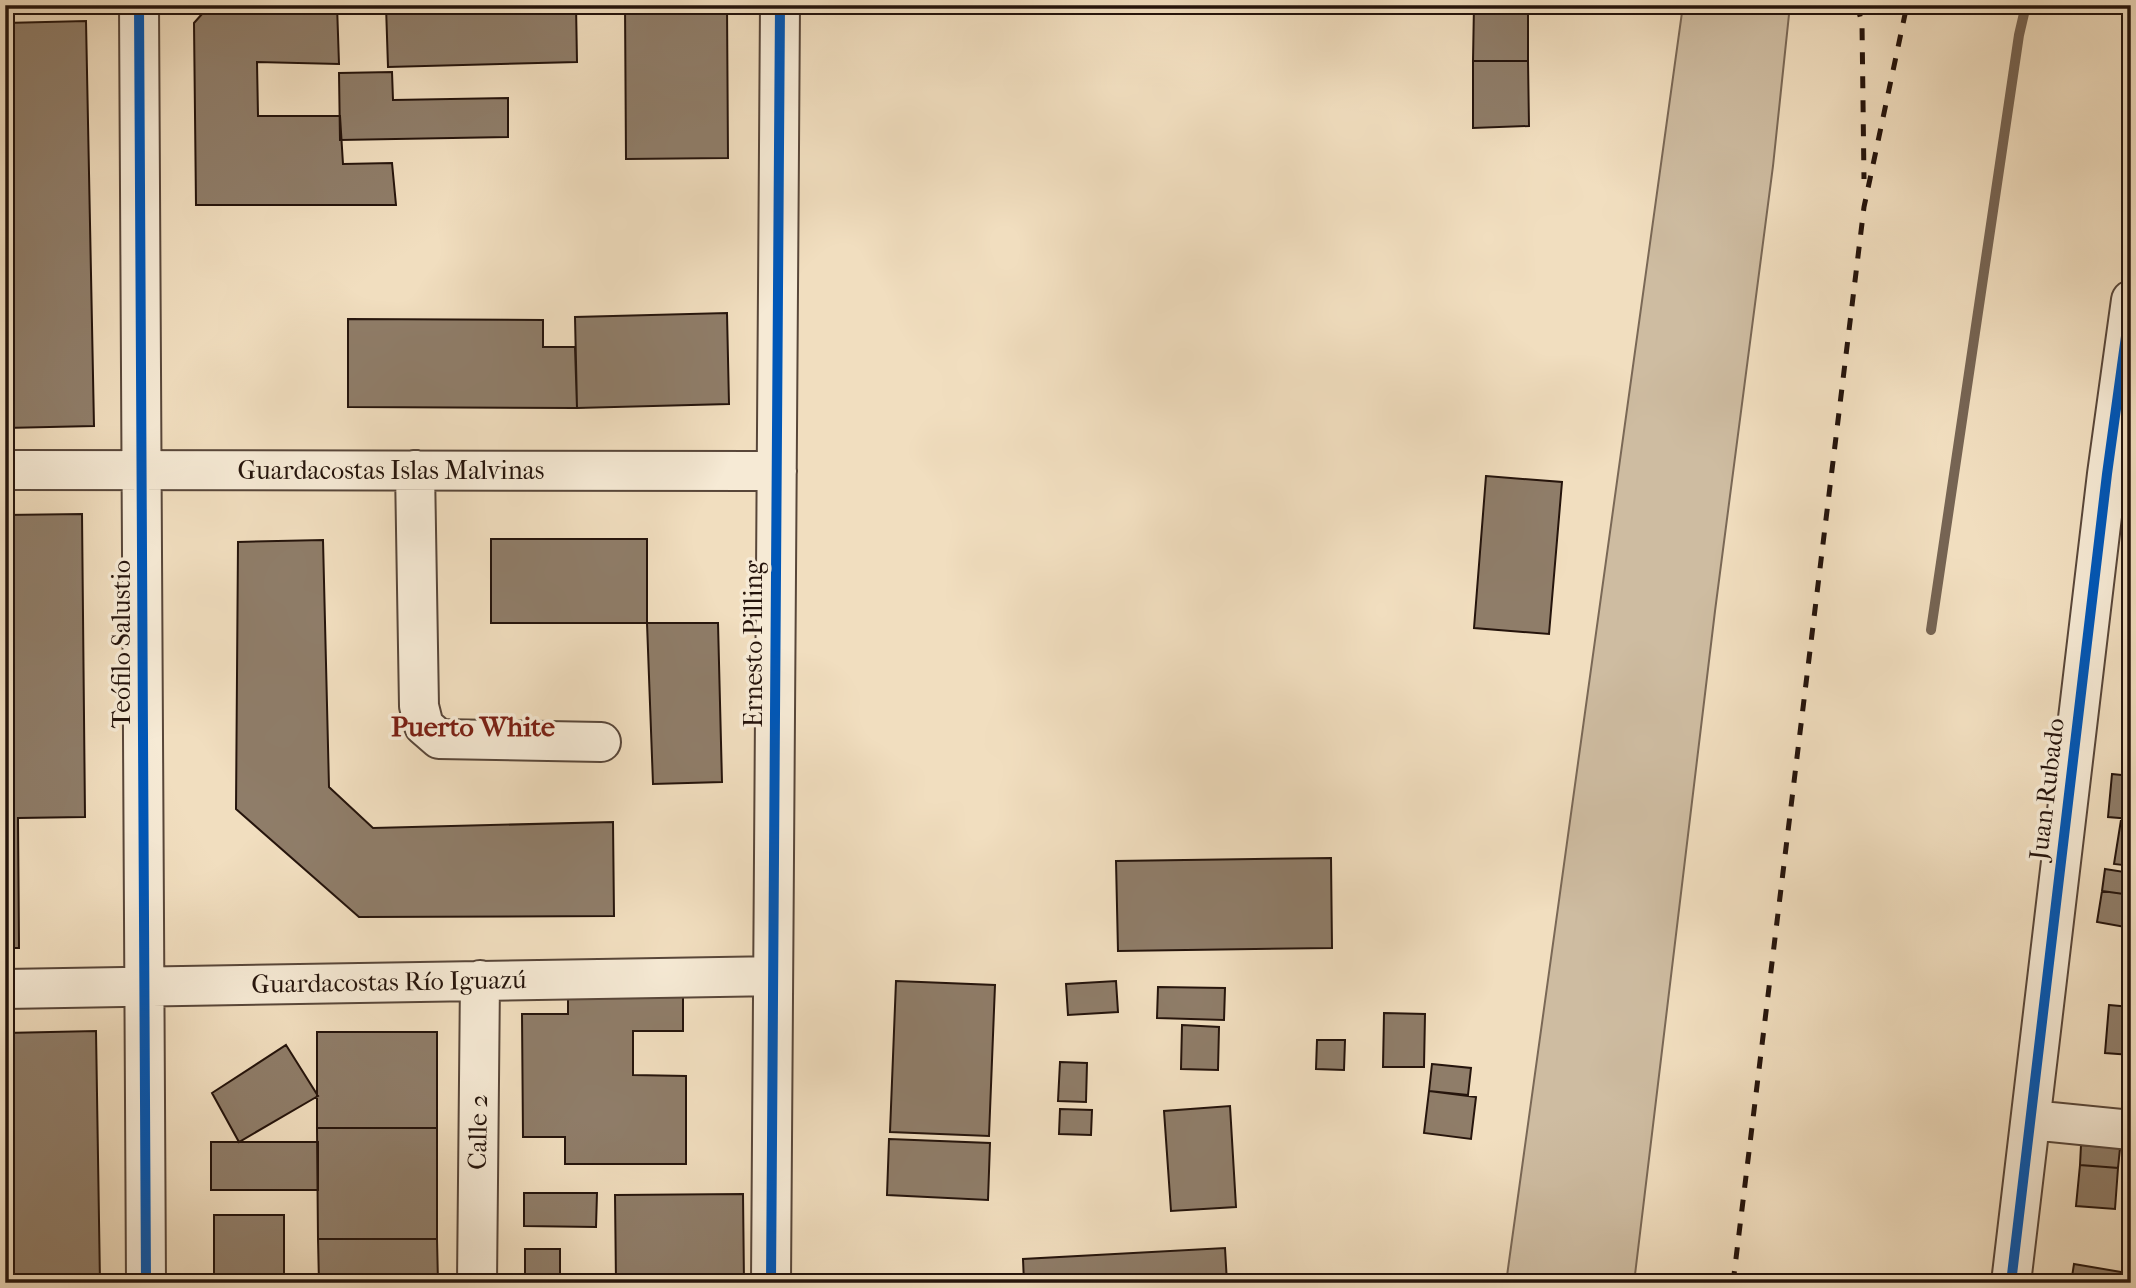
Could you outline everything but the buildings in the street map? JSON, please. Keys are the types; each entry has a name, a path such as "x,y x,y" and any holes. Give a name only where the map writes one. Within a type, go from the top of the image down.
{"street":[{"name":"Teófilo Salustio","path":"139,5 146,1283"},
{"name":"Ernesto Pilling","path":"771,1283 780,5"},
{"name":"Juan Rubado","path":"2011,1283 2119,476 2131,300"},
{"name":"Guardacostas Islas Malvinas","path":"5,470 777,471"},
{"path":"415,470 419,706 424,726 439,739 601,742"},
{"name":"Guardacostas Río Iguazú","path":"5,989 773,976"},
{"name":"Calle 2","path":"477,1283 480,980"},
{"path":"2031,1120 2131,1130"}],"shaded area":[{"path":"1683,5 1790,5 1773,166 1715,611 1634,1283 1506,1283"}],"waterway":[{"path":"1931,630 2019,35 2026,5"}],"railway":[{"path":"1857,5 1862,23 1864,179"},
{"path":"1733,1283 1864,207 1907,5"}],"cycle path":[{"path":"139,5 146,1283"},
{"path":"771,1283 780,5"},
{"path":"2011,1283 2107,474 2131,300"}],"district":[{"name":"Puerto White","path":"473,726"}]}
